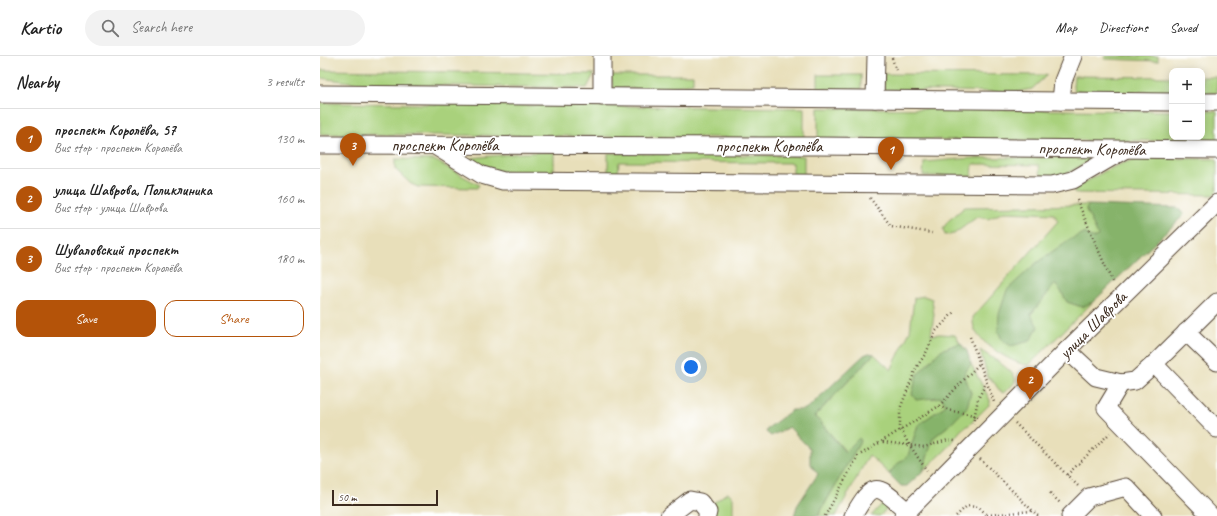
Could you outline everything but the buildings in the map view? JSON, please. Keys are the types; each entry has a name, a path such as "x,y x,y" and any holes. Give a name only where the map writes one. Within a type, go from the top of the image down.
{"street":[{"path":"602,56 602,97"},
{"path":"875,99 876,56"},
{"path":"1061,101 1063,81 1073,56"},
{"path":"320,94 1169,102"},
{"path":"1205,102 1217,102"},
{"name":"проспект Королёва","path":"320,145 434,146 546,144 1217,150"},
{"path":"434,146 482,175 503,181 1045,185 1064,183 1073,180 1126,149"},
{"name":"улица Шаврова","path":"905,514 1067,350 1217,203"},
{"path":"1067,350 1096,377 1121,383 1136,381 1217,302"},
{"path":"1186,332 1217,362"},
{"path":"1154,364 1217,429"},
{"path":"1121,383 1106,408 1211,516"},
{"path":"1070,516 1089,497 1126,487 1153,516"},
{"path":"853,516 865,495 874,490 880,490 885,493 905,514"},
{"path":"669,516 690,500 700,502 708,512 707,516"}],"path":[{"path":"891,56 896,70"},
{"path":"870,198 891,226 932,233"},
{"path":"1078,200 1115,288"},
{"path":"927,471 902,430 900,409 916,368 926,353 936,331 954,312"},
{"path":"970,337 995,404"},
{"path":"825,516 858,456 939,406 979,364"},
{"path":"972,426 973,414 986,383"},
{"path":"939,406 947,411 973,414 981,418"},
{"path":"1012,420 1089,497"},
{"path":"1067,475 1121,423"},
{"path":"882,442 924,447 948,440 958,441"},
{"path":"978,456 1038,516"},
{"path":"956,516 967,506 979,507 988,516 1033,511"}],"green space":[{"path":"1105,56 1158,56 1158,61 1104,59"},
{"path":"320,70 594,74 587,88 365,84 320,78"},
{"path":"884,74 1047,75 1032,89 1016,92 884,90"},
{"path":"611,75 693,75 693,83 658,89 613,88"},
{"path":"818,75 861,75 861,89 818,89"},
{"path":"1074,76 1169,77 1169,92 1075,91 1073,87"},
{"path":"1205,77 1217,77 1217,93 1205,93"},
{"path":"320,103 804,108 804,138 320,134"},
{"path":"818,108 1169,111 1169,140 1205,140 1205,111 1217,111 1217,141 818,139"},
{"path":"554,152 554,173 511,173 490,168 471,158 521,153"},
{"path":"608,153 804,156 804,175 793,175 793,163 619,162 618,173 608,173"},
{"path":"1092,157 1093,159 1064,175 1046,178 1040,173 1039,165 973,164 972,176 923,176 924,162 973,158"},
{"path":"1145,158 1217,159 1217,191 1213,195 1075,193 1073,190 1116,166"},
{"path":"395,159 434,160 479,185 477,188 418,187 411,184 395,169"},
{"path":"1089,205 1086,210 1099,236 1093,238 1084,233 1031,314 1055,284 1067,302 1082,307 1093,302 1029,365 1016,362 992,348 979,337 974,328 973,317 1058,221 1054,214 1004,212 988,219 977,217 954,234 945,235 943,229 948,221 965,207"},
{"path":"1089,205 1178,208 1184,215 1093,302 1082,307 1067,302 1055,284 1031,314 1038,327 1030,341 1011,346 1002,340 998,331 999,314 1007,290 1035,264 1067,241 1084,233 1093,238 1098,236 1086,209"},
{"path":"924,296 932,299 934,315 931,335 955,335 960,343 941,350 932,399 941,396 946,405 918,425 908,456 889,474 869,455 836,516 818,516 861,440 859,438 846,452 815,416 874,354 891,370 910,331 914,298"},
{"path":"960,343 967,351 971,364 964,374 971,393 967,407 953,422 933,438 923,471 907,486 901,486 889,474 896,465 908,456 918,425 946,405 941,397 916,400 912,394 917,375 941,350"},
{"path":"980,350 1007,369 1015,377 1013,385 1003,393 991,379 988,378"},
{"path":"869,353 874,354 815,416 845,452 859,438 861,440 818,516 794,516 797,506 818,474 810,463 810,449 789,427 771,436 766,432 768,428 792,410 803,410 810,406 864,355"},
{"path":"971,364 990,400 990,404 969,425 961,430 948,448 923,471 933,438 953,422 971,393 964,374"},
{"path":"728,492 733,498 733,516 715,516 712,504"},
{"path":"884,502 888,507 880,516 871,516"}],"place":[{"name":"Шуваловский проспект","path":"353,166"},
{"name":"проспект Королёва, 57","path":"891,170"},
{"name":"улица Шаврова, Поликлиника","path":"1030,400"}]}
